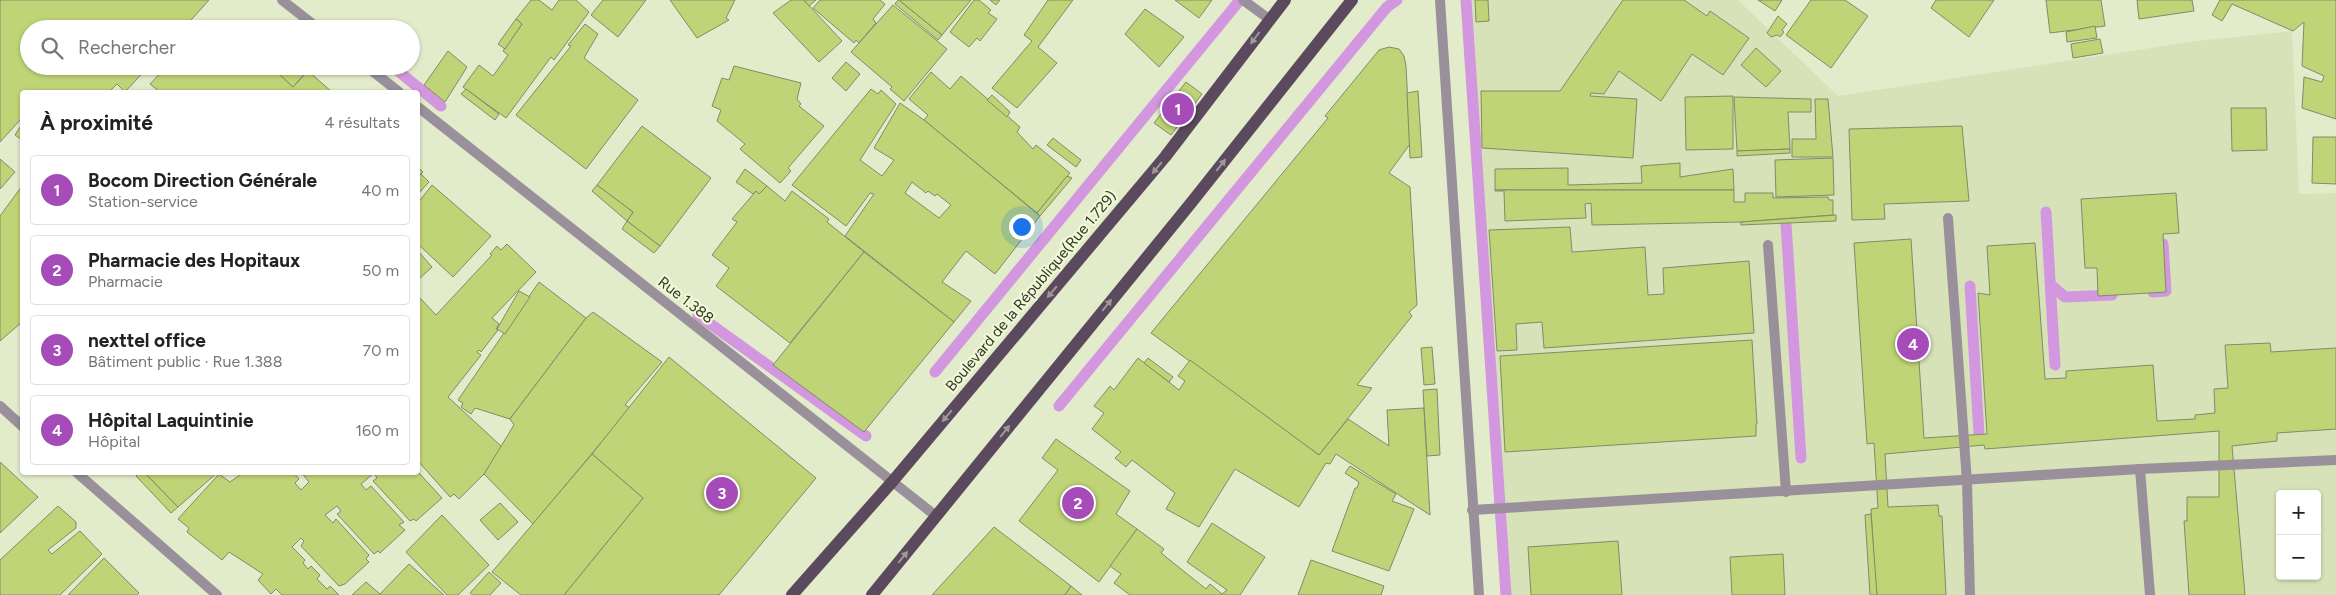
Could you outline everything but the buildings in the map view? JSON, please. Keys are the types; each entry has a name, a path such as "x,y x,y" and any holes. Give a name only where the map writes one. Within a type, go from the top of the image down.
{"main road":[{"name":"Boulevard de la République(Rue 1.729)","path":"792,595 892,482 1165,157 1285,0"},
{"path":"872,595 1191,203 1352,0"}],"street":[{"path":"282,0 308,20"},
{"path":"1243,0 1269,20"},
{"path":"1440,0 1479,595"},
{"path":"377,75 396,90"},
{"name":"Rue 1.388","path":"420,109 936,516"},
{"path":"1948,218 1967,482 1970,595"},
{"path":"1768,245 1786,492"},
{"path":"0,406 20,424"},
{"path":"1472,510 1967,482 2140,469 2336,460"},
{"path":"2140,469 2150,595"},
{"path":"79,475 217,595"}],"shaded area":[{"path":"1466,0 1738,0 1838,96 2196,41 2292,31 2299,194 2336,193 2336,595 1507,595"}],"waterway":[{"path":"935,372 1240,0"},
{"path":"1059,406 1387,7 1397,0"},
{"path":"1466,0 1506,595"},
{"path":"403,75 441,106"},
{"path":"2046,212 2055,365"},
{"path":"1786,224 1801,458"},
{"path":"2153,292 2166,291 2163,244"},
{"path":"2051,285 2065,297 2112,295"},
{"path":"1970,286 1979,434"},
{"path":"698,315 866,436"}],"place":[{"name":"Bocom Direction Générale","path":"1178,109"},
{"name":"Hôpital Laquintinie","path":"1913,344"},
{"name":"nexttel office","path":"722,493"},
{"name":"Pharmacie des Hopitaux","path":"1078,503"}]}
